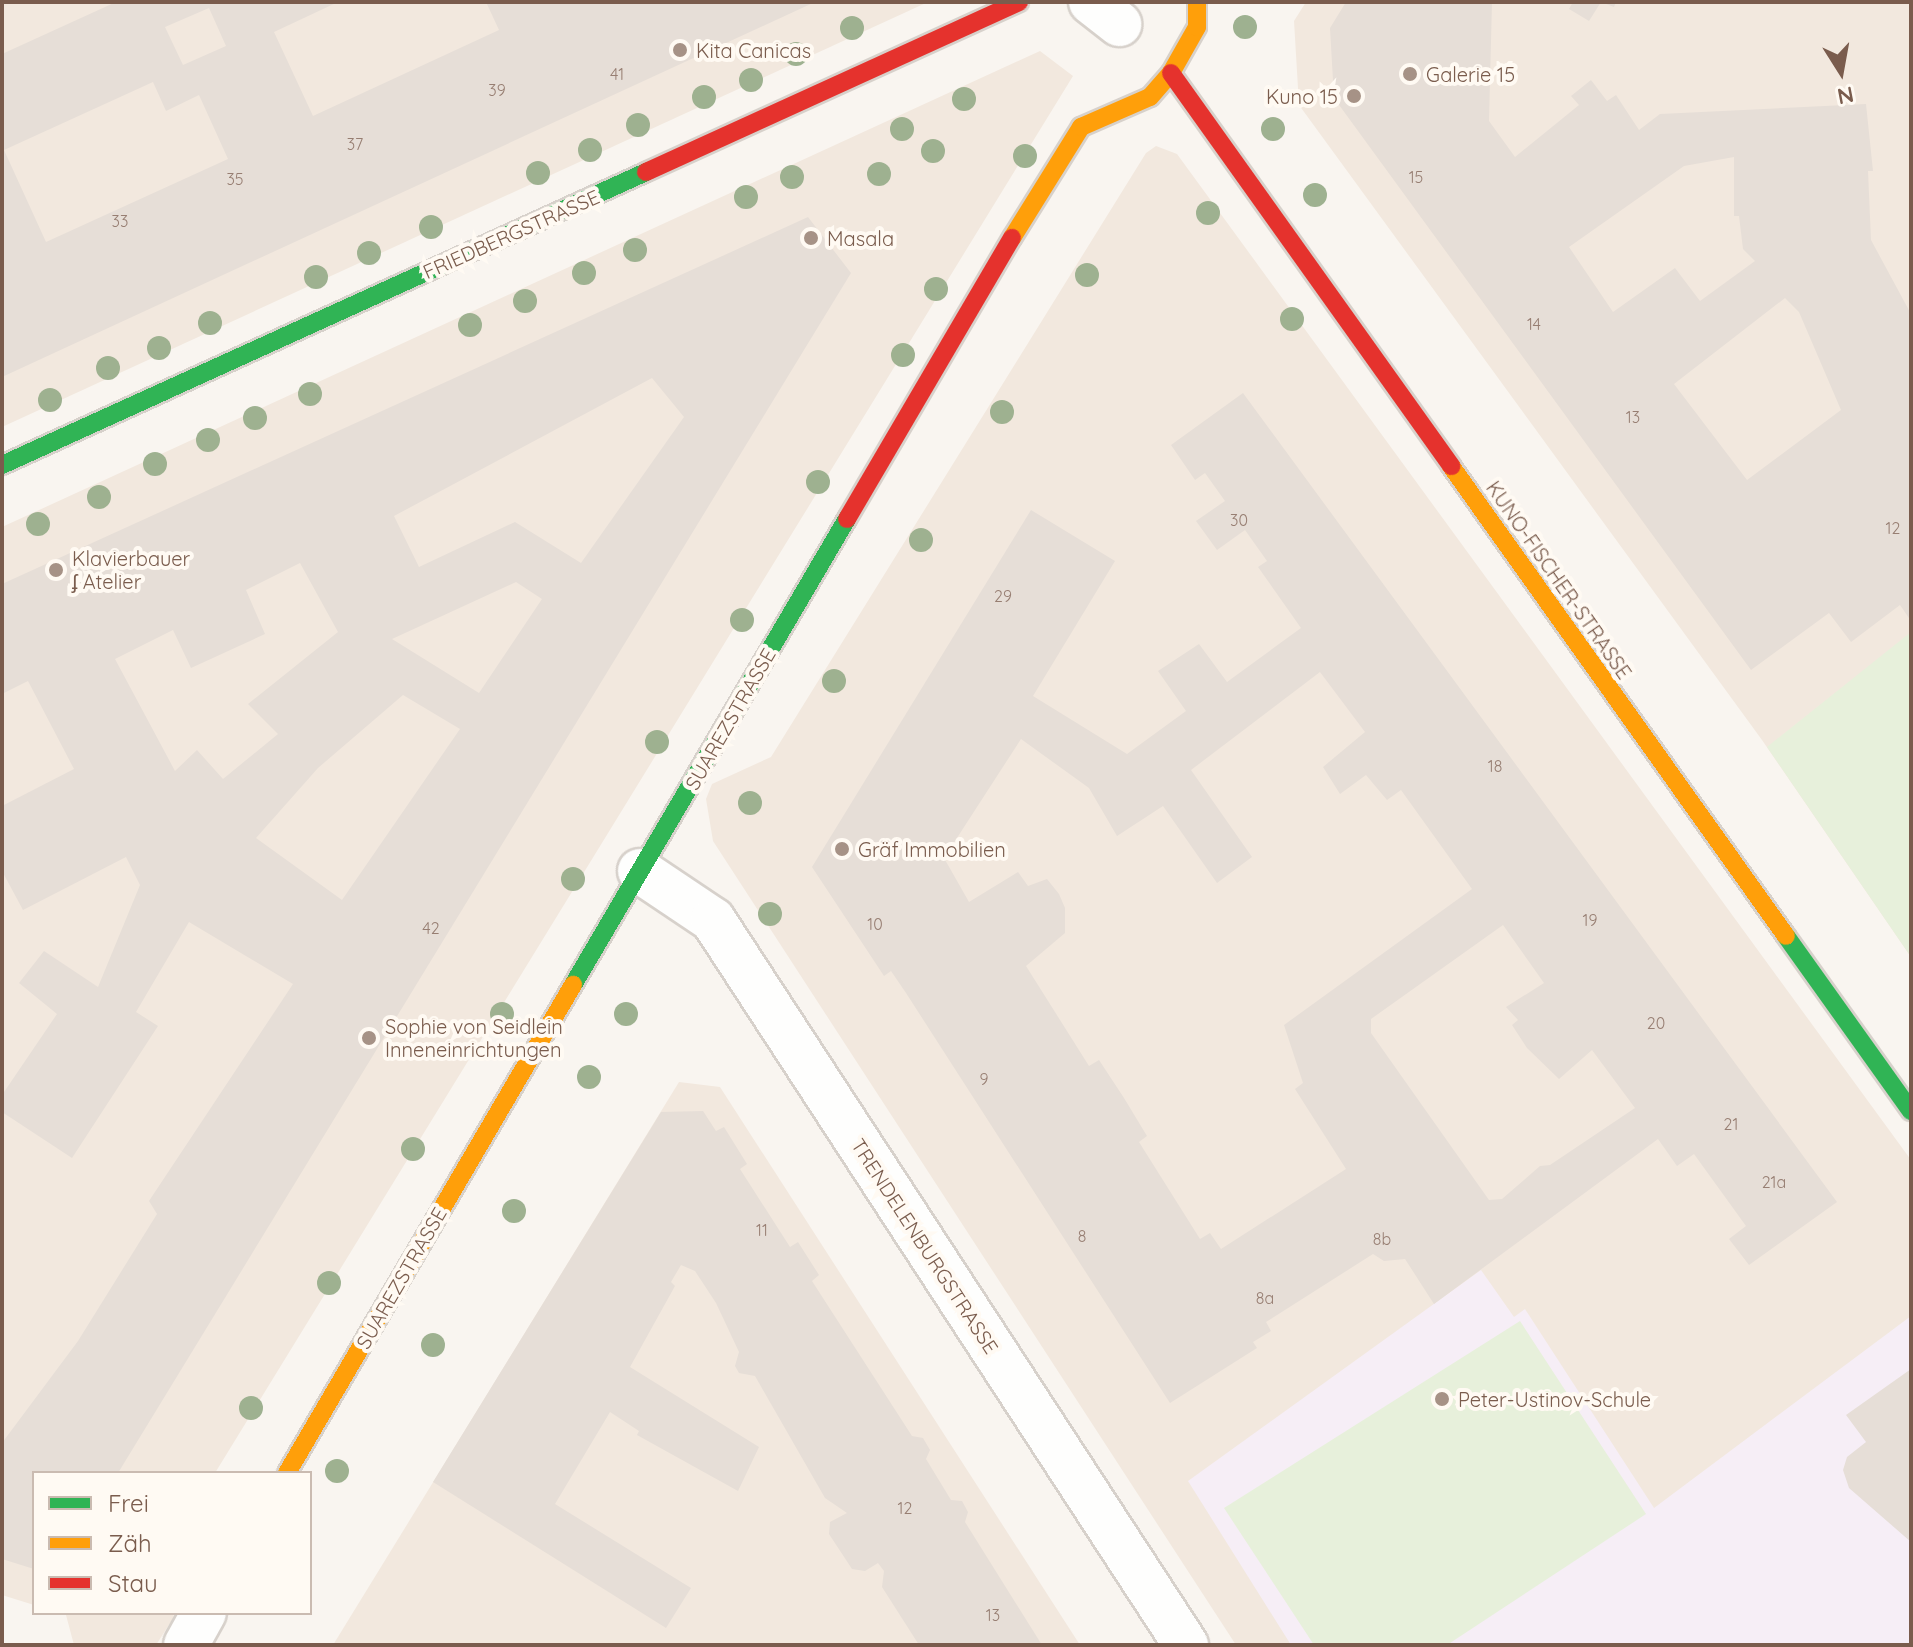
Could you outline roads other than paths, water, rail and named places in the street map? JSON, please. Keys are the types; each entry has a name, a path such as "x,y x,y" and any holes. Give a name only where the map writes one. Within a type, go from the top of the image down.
{"street":[{"name":"FRIEDBERGSTRASSE","path":"2,465 1019,2"},
{"name":"SUAREZSTRASSE","path":"288,1471 1066,146 1081,127 1150,97 1171,73 1197,27 1197,2"},
{"name":"KUNO-FISCHER-STRASSE","path":"1171,73 1911,1111"},
{"name":"TRENDELENBURGSTRASSE","path":"640,871 713,920 1186,1645"},
{"path":"186,1645 203,1615"}],"place":[{"name":"Kita Canicas","path":"680,50"},
{"name":"Galerie 15","path":"1410,74"},
{"name":"Kuno 15","path":"1354,96"},
{"name":"Masala","path":"811,238"},
{"name":"Klavierbauer ʄ Atelier","path":"56,570"},
{"name":"Gräf Immobilien","path":"842,849"},
{"name":"Sophie von Seidlein Inneneinrichtungen","path":"369,1038"},
{"name":"Peter-Ustinov-Schule","path":"1442,1399"}]}
